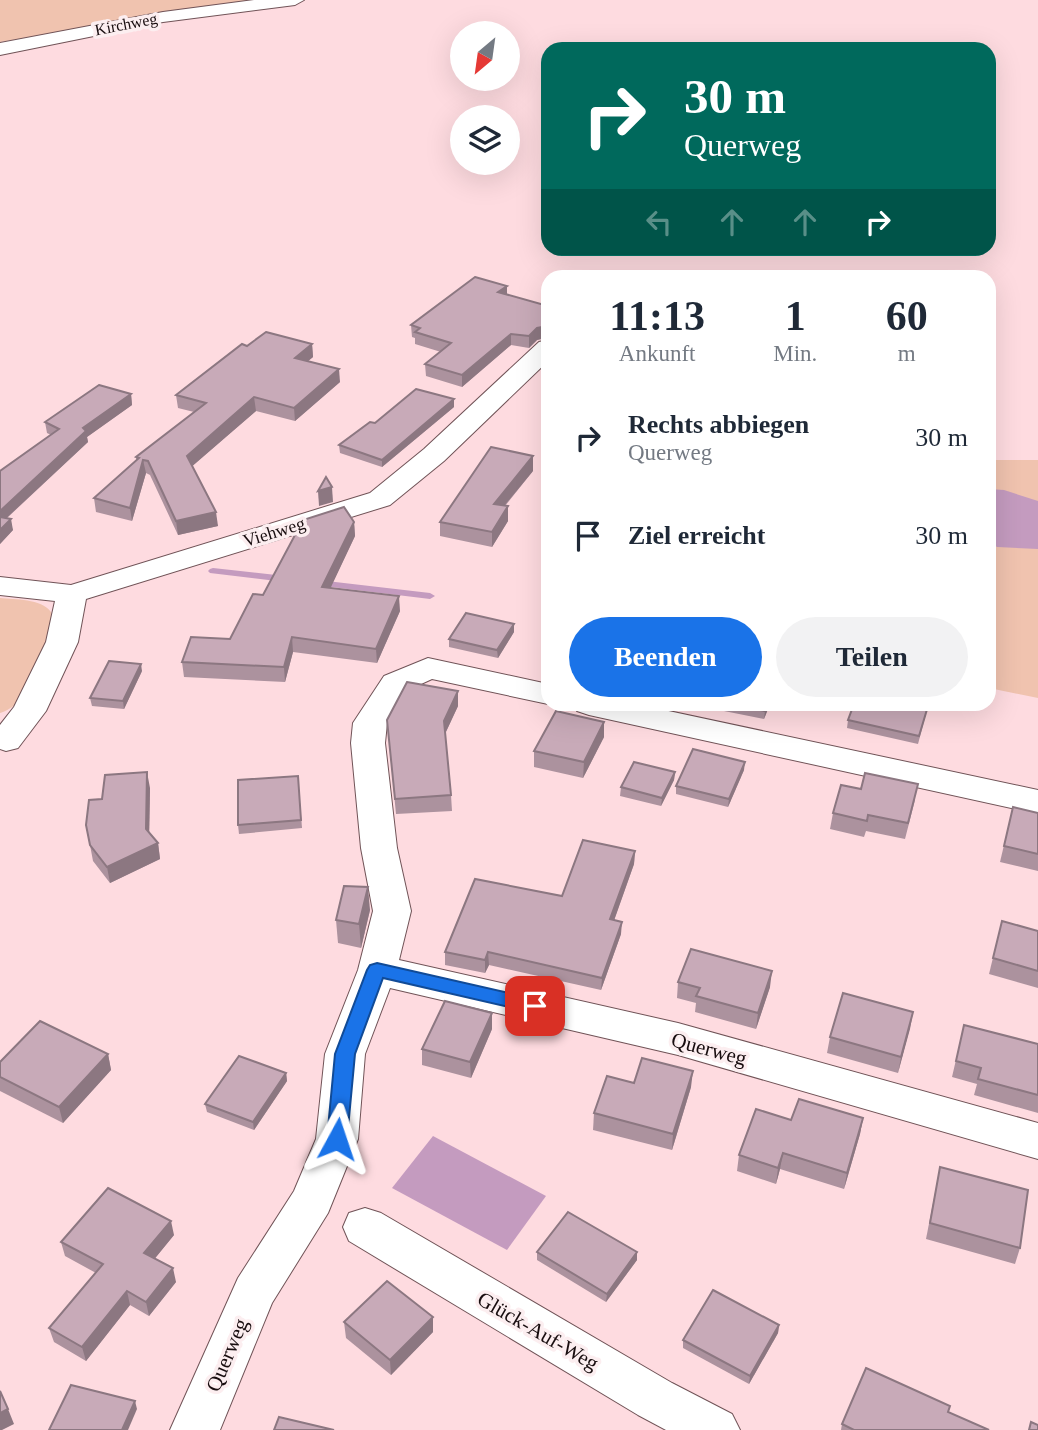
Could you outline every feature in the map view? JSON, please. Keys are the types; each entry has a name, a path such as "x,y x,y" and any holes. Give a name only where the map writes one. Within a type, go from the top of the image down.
{"street":[{"name":"Kirchweg","path":"0,49 163,17 295,0"},
{"name":"Viehweg","path":"72,594 380,499 434,455 541,355"},
{"path":"0,586 72,594 62,642 10,743"},
{"name":"Querweg","path":"195,1430 254,1292 312,1200 337,1139 345,1054 377,970 393,911 379,848 368,743 370,723 396,683 428,668 541,692"},
{"path":"621,711 1038,802"},
{"name":"Querweg","path":"377,970 678,1039 1038,1141"},
{"name":"Glück-Auf-Weg","path":"365,1227 654,1399 715,1430"}],"shaded area":[{"path":"0,0 257,0 0,42"},
{"path":"996,460 1038,460 1038,698 996,689"},
{"path":"996,489 1038,501 1038,549 997,547"},
{"path":"0,598 41,604 51,612 52,618 40,656 22,694 14,705 0,713"},
{"path":"433,1136 546,1196 507,1250 392,1188"}],"building":[{"path":"475,277 507,286 498,292 541,304 541,327 529,336 511,334 462,375 425,364 451,343 415,332 420,328 411,325"},
{"path":"266,332 312,344 295,358 339,369 294,408 254,397 187,456 216,512 176,521 148,461 143,460 130,508 94,498 139,458 136,457 206,403 176,395 242,344 247,346"},
{"path":"99,385 131,394 83,428 86,431 0,511 0,471 59,429 45,422"},
{"path":"416,389 454,399 382,460 339,445 370,422 375,423"},
{"path":"491,447 533,456 494,504 508,506 492,532 440,522"},
{"path":"326,477 332,487 318,491"},
{"path":"344,507 354,522 322,587 399,596 376,649 292,637 284,667 182,662 191,637 230,639 253,594 263,595 303,520"},
{"path":"0,517 11,519 0,530"},
{"path":"466,613 514,624 497,650 449,639"},
{"path":"109,661 141,664 123,701 90,698"},
{"path":"407,682 458,691 444,721 451,795 395,799 387,720"},
{"path":"556,711 604,722 584,762 534,751"},
{"path":"851,711 926,711 919,736 848,720"},
{"path":"693,749 745,762 729,799 676,786"},
{"path":"634,762 675,772 662,798 621,787"},
{"path":"147,772 146,829 158,843 107,867 90,845 86,825 89,800 102,799 105,775"},
{"path":"865,773 918,784 908,823 868,815 867,821 833,813 841,785 861,789"},
{"path":"298,776 301,820 238,825 238,780"},
{"path":"1013,807 1038,813 1038,854 1004,846"},
{"path":"583,840 635,851 610,919 622,922 602,978 488,952 485,960 445,952 475,879 562,896"},
{"path":"344,886 368,887 359,924 336,920"},
{"path":"1002,921 1038,931 1038,971 993,958"},
{"path":"691,949 772,971 758,1013 696,996 700,988 678,982"},
{"path":"843,993 913,1012 901,1057 830,1037"},
{"path":"445,1001 492,1013 470,1062 422,1049"},
{"path":"40,1021 108,1054 59,1107 0,1077 0,1062"},
{"path":"964,1025 1038,1044 1038,1095 978,1079 981,1068 956,1061"},
{"path":"239,1056 286,1073 253,1122 205,1104"},
{"path":"642,1058 693,1071 673,1134 594,1113 607,1076 634,1083"},
{"path":"799,1099 863,1118 847,1173 783,1153 778,1168 739,1155 756,1109 791,1120"},
{"path":"940,1167 1028,1190 1020,1248 930,1223"},
{"path":"108,1188 171,1221 144,1253 173,1268 146,1302 127,1291 82,1347 49,1328 103,1264 61,1242"},
{"path":"568,1212 637,1252 607,1294 537,1252"},
{"path":"387,1281 433,1317 390,1360 344,1322"},
{"path":"713,1290 779,1325 750,1376 683,1340"},
{"path":"866,1368 950,1406 948,1412 989,1430 854,1430 842,1424"},
{"path":"71,1385 135,1401 122,1430 49,1430"},
{"path":"0,1391 8,1409 0,1413"},
{"path":"279,1417 334,1430 274,1430"},
{"path":"1031,1422 1038,1425 1038,1430 1029,1430"}],"waterway":[{"path":"213,571 285,579"},
{"path":"318,583 430,596"}],"route":[{"path":"337,1139 345,1054 377,970 535,1006"}]}
